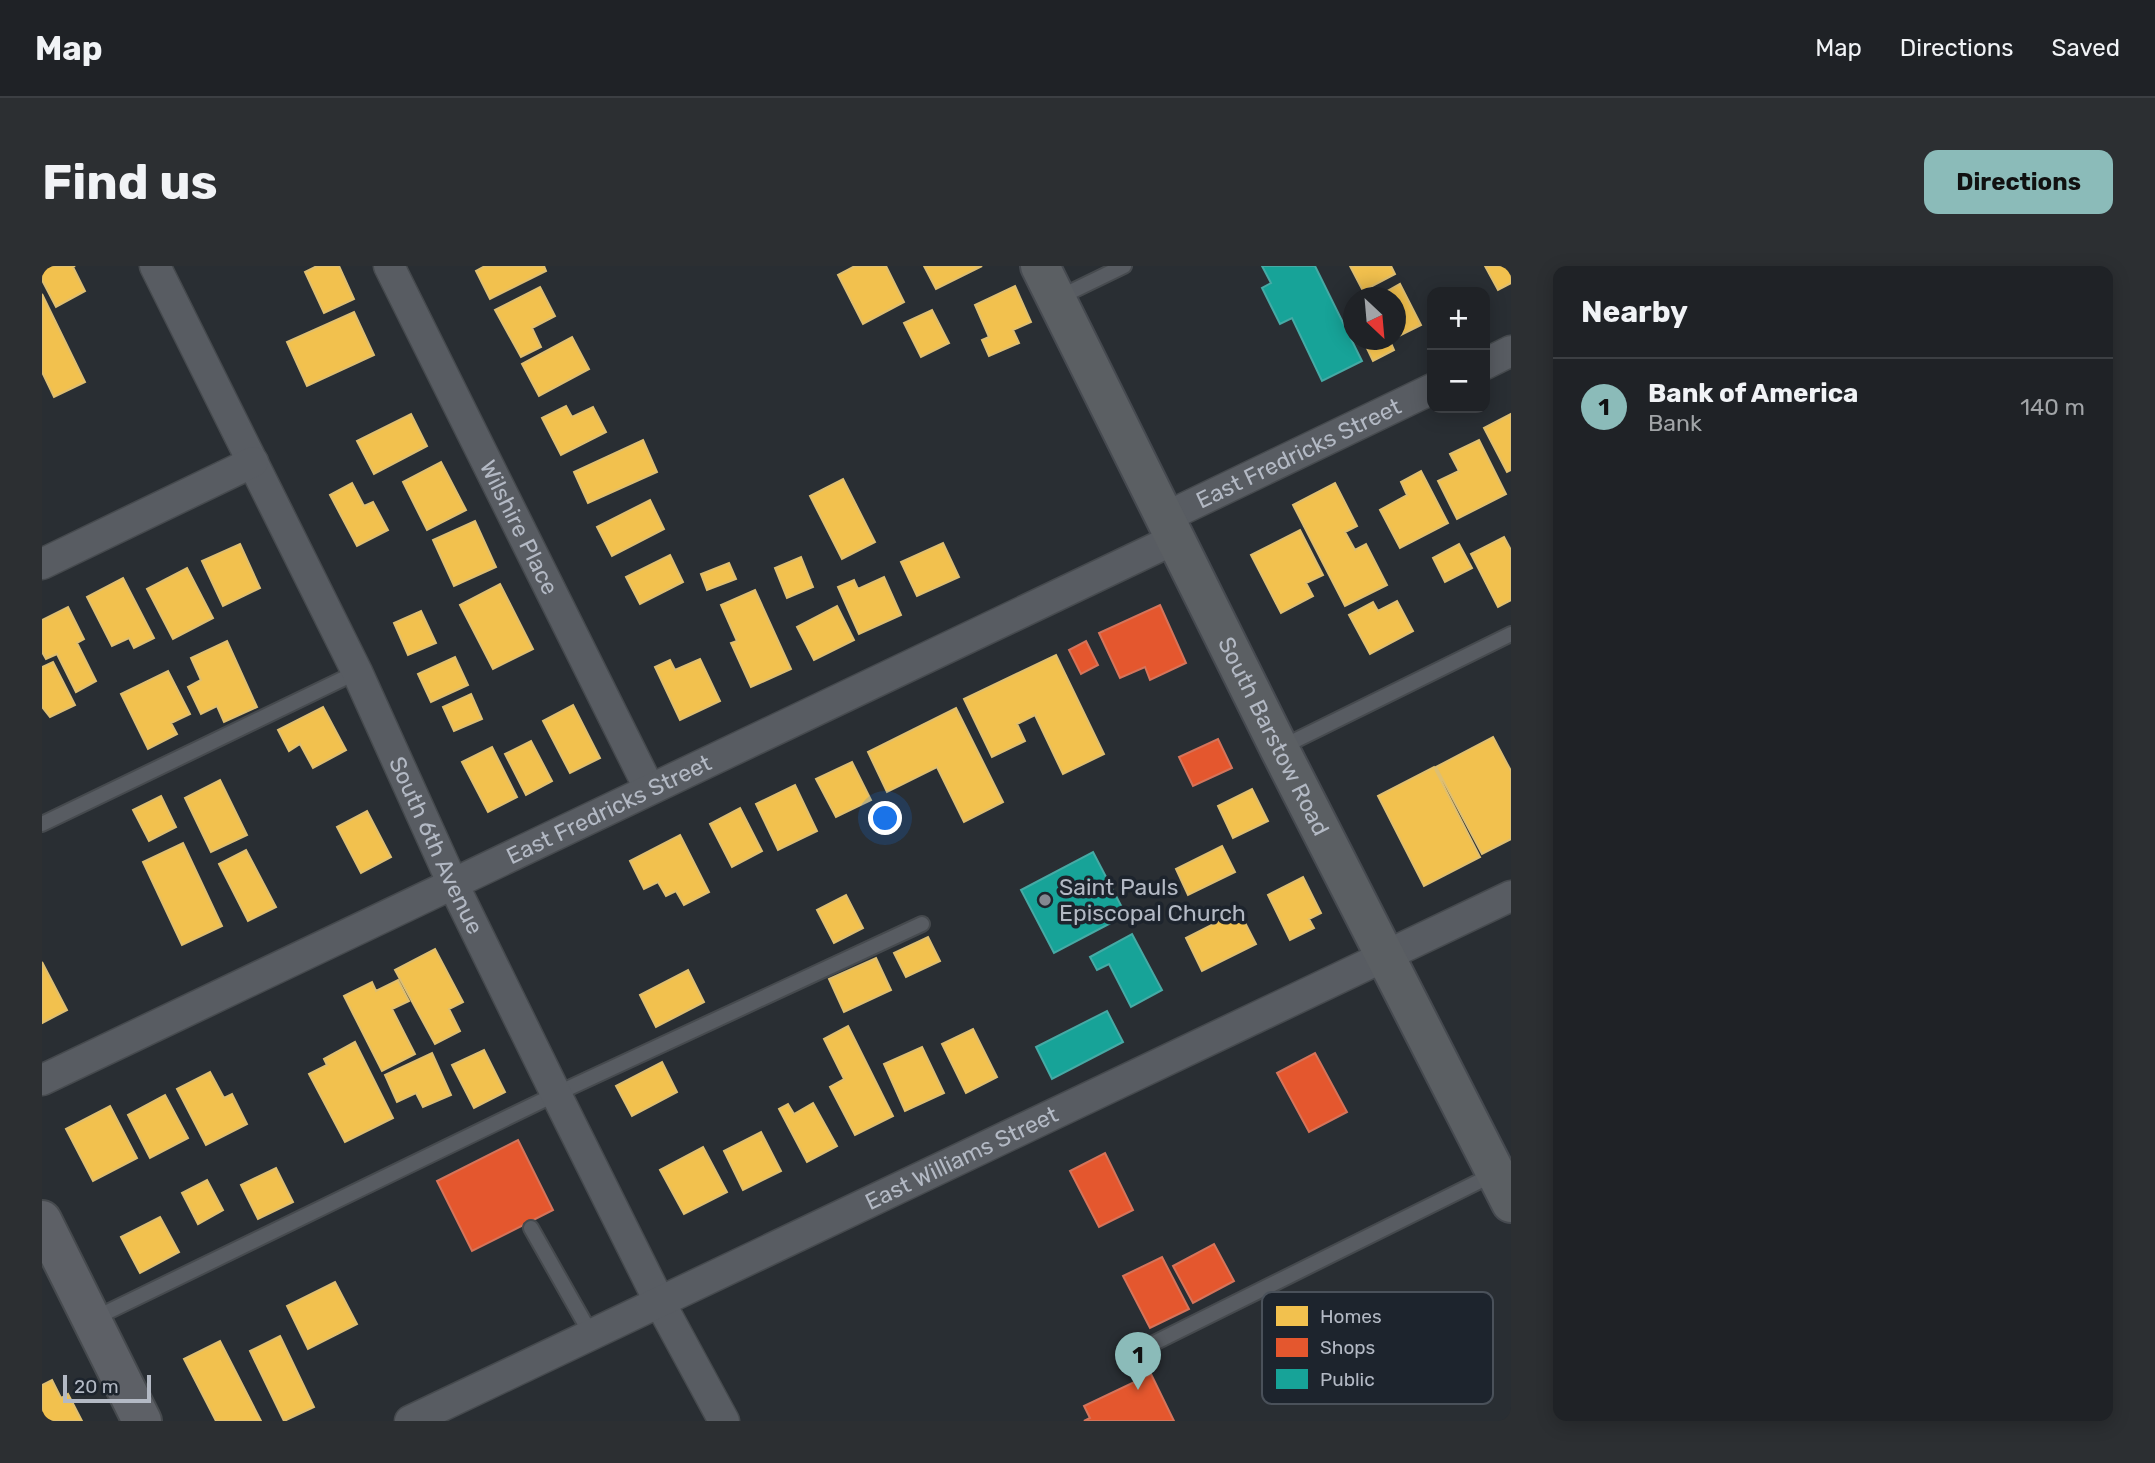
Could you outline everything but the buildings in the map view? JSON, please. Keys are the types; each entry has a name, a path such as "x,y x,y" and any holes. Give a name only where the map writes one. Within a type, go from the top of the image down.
{"main road":[{"name":"South Barstow Road","path":"1048,282 1384,957 1506,1181"}],"street":[{"name":"South 6th Avenue","path":"155,266 357,672 452,882 556,1094 659,1301 724,1421"},
{"name":"Wilshire Place","path":"389,266 649,788"},
{"path":"1490,362 1511,351"},
{"name":"East Fredricks Street","path":"42,1080 649,788 1172,527 1427,392"},
{"path":"42,564 253,462"},
{"name":"East Williams Street","path":"410,1421 1511,896"},
{"path":"42,1220 142,1421"}],"lane":[{"path":"1048,282 1124,266"},
{"path":"1279,748 1511,634"},
{"path":"42,824 357,672"},
{"path":"92,1320 556,1094 922,924"},
{"path":"1265,1292 1506,1181"},
{"path":"531,1228 591,1334"},
{"path":"1146,1347 1262,1294"}],"place":[{"name":"Saint Pauls Episcopal Church","path":"1045,900"},
{"name":"Bank of America","path":"1138,1390"}]}
